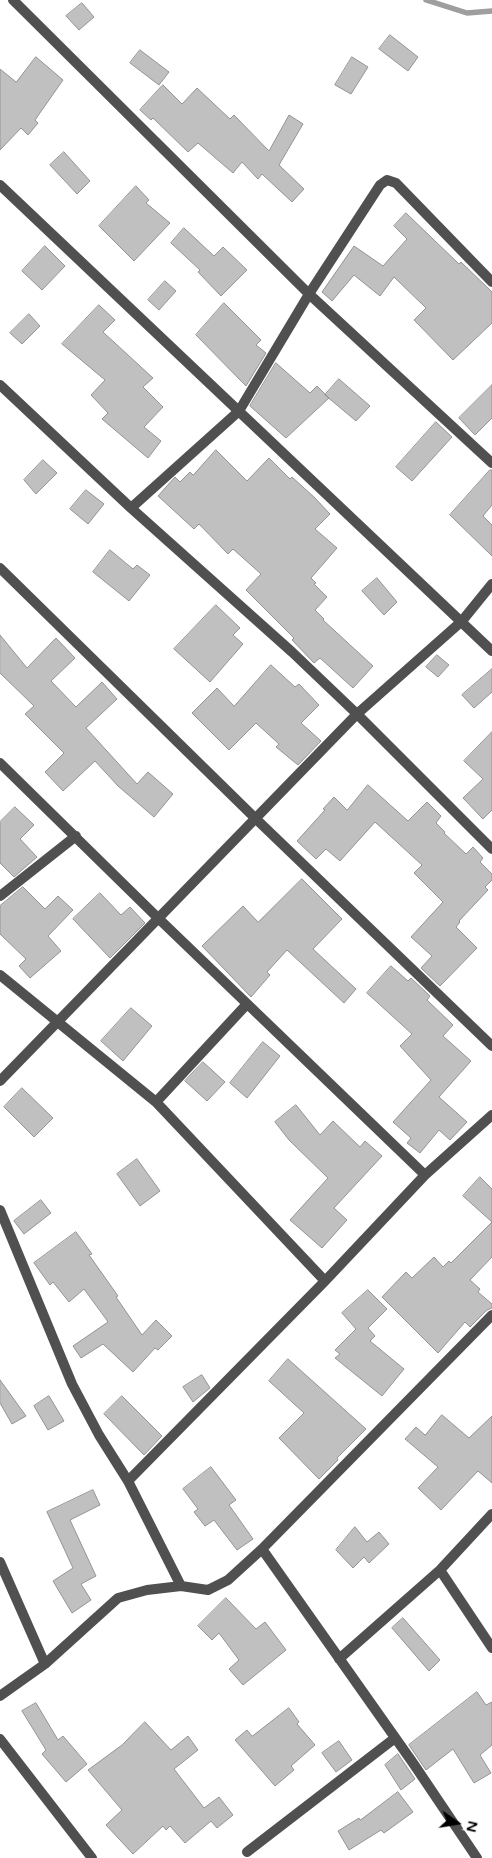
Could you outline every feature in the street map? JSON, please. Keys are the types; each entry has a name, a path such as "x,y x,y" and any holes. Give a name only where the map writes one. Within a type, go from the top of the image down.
{"street":[{"path":"13,0 309,294 492,463"},
{"path":"131,508 239,411 309,294 380,185 387,180 396,184 492,282"},
{"path":"1,187 492,651"},
{"path":"0,384 131,508 292,652 492,849"},
{"path":"0,568 255,818 492,1046"},
{"path":"0,1082 357,714 462,621 492,584"},
{"path":"0,763 425,1175"},
{"path":"0,896 76,836"},
{"path":"0,975 59,1021 156,1102 325,1281"},
{"path":"156,1102 247,1004"},
{"path":"128,1481 325,1281 425,1175 492,1115"},
{"path":"0,1210 72,1384 99,1435 128,1481 181,1586"},
{"path":"0,1696 45,1664 118,1598 147,1590 181,1586 208,1590 228,1580 262,1549 492,1315"},
{"path":"339,1659 440,1570 492,1514"},
{"path":"262,1549 477,1858"},
{"path":"0,1562 45,1664"},
{"path":"440,1570 492,1648"},
{"path":"246,1852 395,1738"},
{"path":"0,1739 92,1858"}],"building":[{"path":"82,3 94,17 79,30 66,16"},
{"path":"390,35 418,57 408,71 379,49"},
{"path":"140,50 169,72 159,85 130,63"},
{"path":"36,57 63,80 35,120 38,123 28,135 21,128 0,150 0,69 16,82"},
{"path":"352,57 368,67 351,94 335,85"},
{"path":"163,85 182,104 197,88 230,119 234,115 269,151 289,115 303,124 279,165 304,189 292,202 262,174 258,179 242,162 233,173 198,143 188,152 153,118 151,120 140,110"},
{"path":"64,152 90,181 77,194 50,165"},
{"path":"136,186 149,200 146,203 170,223 134,261 99,226"},
{"path":"406,213 459,264 461,262 492,292 492,323 453,360 414,320 426,308 394,277 380,296 354,275 332,301 322,292 354,246 383,266 407,239 394,226"},
{"path":"184,228 214,256 223,247 247,270 221,296 198,272 200,270 171,243"},
{"path":"45,246 65,266 42,290 22,271"},
{"path":"165,281 176,291 159,310 148,300"},
{"path":"224,303 261,340 256,345 266,353 246,386 196,335"},
{"path":"99,305 115,320 103,332 153,378 143,387 163,407 144,427 161,441 148,458 102,419 108,413 91,395 105,380 62,344"},
{"path":"29,314 40,326 22,344 10,333"},
{"path":"276,363 310,393 317,386 329,398 286,438 250,406"},
{"path":"339,379 370,406 356,421 325,395"},
{"path":"492,385 492,418 475,435 459,418"},
{"path":"436,422 452,437 412,481 396,467"},
{"path":"216,450 247,481 269,458 290,479 292,477 315,498 330,514 315,529 337,548 311,578 316,583 314,584 327,597 315,610 323,620 373,666 353,688 320,658 314,663 292,640 294,638 246,590 261,574 233,549 228,554 199,524 194,529 158,496 175,477 180,482 190,472 193,475"},
{"path":"43,460 57,473 36,494 24,480"},
{"path":"492,470 492,505 483,516 492,525 492,556 450,515"},
{"path":"86,490 104,504 88,524 70,509"},
{"path":"110,550 133,569 137,565 150,575 129,601 93,572"},
{"path":"377,578 397,602 384,615 362,591"},
{"path":"216,605 240,628 233,635 243,644 210,682 174,649"},
{"path":"0,635 27,668 56,638 75,658 51,681 76,707 102,682 117,699 86,728 137,784 148,772 173,794 154,817 118,786 95,761 63,791 45,772 64,753 25,714 34,706 0,673"},
{"path":"437,655 449,665 438,677 426,667"},
{"path":"271,665 295,687 299,684 319,705 301,723 321,741 298,765 276,747 279,744 256,723 229,750 192,713 217,688 234,706"},
{"path":"492,669 492,692 474,708 462,695"},
{"path":"492,732 492,810 483,819 463,798 483,779 464,761"},
{"path":"368,785 408,821 427,802 441,816 436,823 444,833 466,854 473,847 483,858 480,862 492,874 492,880 485,887 488,890 459,921 456,927 477,948 440,986 421,968 432,956 411,937 443,902 414,873 422,865 375,822 340,861 326,849 316,859 297,841 334,797 347,810"},
{"path":"15,807 34,825 20,839 37,857 14,877 0,863 0,822"},
{"path":"302,879 342,919 313,949 356,989 344,1003 287,950 267,972 270,975 251,997 202,946 243,906 258,922"},
{"path":"23,887 45,909 58,896 73,910 48,936 61,951 30,978 19,966 26,959 0,934 0,906"},
{"path":"100,893 121,915 130,907 145,923 110,958 73,919"},
{"path":"391,966 408,981 411,978 430,996 427,1000 453,1025 443,1036 471,1061 439,1097 467,1122 450,1140 439,1130 420,1153 407,1143 411,1138 393,1122 431,1080 400,1046 412,1034 367,993"},
{"path":"131,1008 152,1026 123,1061 101,1041"},
{"path":"263,1042 280,1056 247,1098 230,1083"},
{"path":"203,1062 225,1082 207,1101 185,1081"},
{"path":"22,1088 53,1118 34,1137 4,1107"},
{"path":"296,1105 320,1135 333,1121 360,1147 365,1141 382,1156 334,1208 347,1220 322,1248 290,1220 328,1178 289,1140 275,1122"},
{"path":"137,1159 160,1191 140,1206 117,1174"},
{"path":"480,1177 492,1189 492,1222 463,1196"},
{"path":"41,1200 51,1213 24,1234 14,1221"},
{"path":"492,1222 492,1257 470,1280 480,1289 478,1292 492,1304 492,1308 487,1310 470,1327 465,1322 438,1353 382,1297 406,1272 412,1278 434,1257 443,1267 449,1261 451,1263"},
{"path":"76,1232 92,1254 89,1255 118,1296 116,1297 142,1335 156,1320 172,1336 158,1350 155,1348 133,1372 103,1344 81,1358 73,1346 108,1322 84,1289 69,1302 53,1282 50,1285 34,1263"},
{"path":"368,1290 387,1309 368,1328 375,1336 370,1341 404,1369 382,1396 335,1358 340,1354 335,1350 356,1329 342,1313"},
{"path":"288,1359 366,1429 319,1479 279,1438 304,1413 269,1381"},
{"path":"202,1375 210,1388 193,1402 183,1387"},
{"path":"0,1380 26,1416 12,1424 0,1403"},
{"path":"49,1396 64,1421 48,1430 34,1406"},
{"path":"122,1396 162,1436 144,1455 104,1414"},
{"path":"442,1415 469,1438 492,1416 492,1483 478,1471 441,1510 418,1488 438,1467 405,1439 416,1427 425,1435"},
{"path":"211,1467 236,1500 229,1505 253,1539 237,1550 214,1520 205,1526 194,1512 198,1509 183,1489"},
{"path":"93,1490 100,1505 70,1520 96,1576 81,1584 91,1600 72,1613 53,1581 73,1568 47,1512"},
{"path":"355,1527 367,1542 379,1532 389,1544 369,1563 364,1557 353,1568 336,1550"},
{"path":"226,1598 256,1629 265,1622 286,1650 243,1685 229,1669 239,1660 219,1633 212,1640 198,1626"},
{"path":"403,1618 440,1660 429,1671 392,1628"},
{"path":"477,1692 486,1705 492,1702 492,1745 480,1755 491,1773 474,1783 453,1749 426,1770 409,1745"},
{"path":"36,1703 58,1740 63,1736 87,1764 66,1782 42,1754 46,1750 22,1711"},
{"path":"289,1708 299,1722 297,1724 315,1745 291,1766 294,1770 275,1786 235,1740 247,1730 252,1736"},
{"path":"145,1722 171,1750 188,1736 198,1750 174,1769 204,1808 219,1797 233,1815 217,1828 211,1821 185,1843 170,1826 166,1830 163,1826 133,1854 106,1825 122,1810 88,1770 122,1745"},
{"path":"339,1741 352,1760 336,1772 322,1753"},
{"path":"398,1754 415,1779 401,1790 385,1765"},
{"path":"398,1792 413,1812 384,1833 381,1830 349,1850 338,1831 359,1818 360,1820"}],"waterway":[{"path":"426,0 467,13 492,11"}]}
